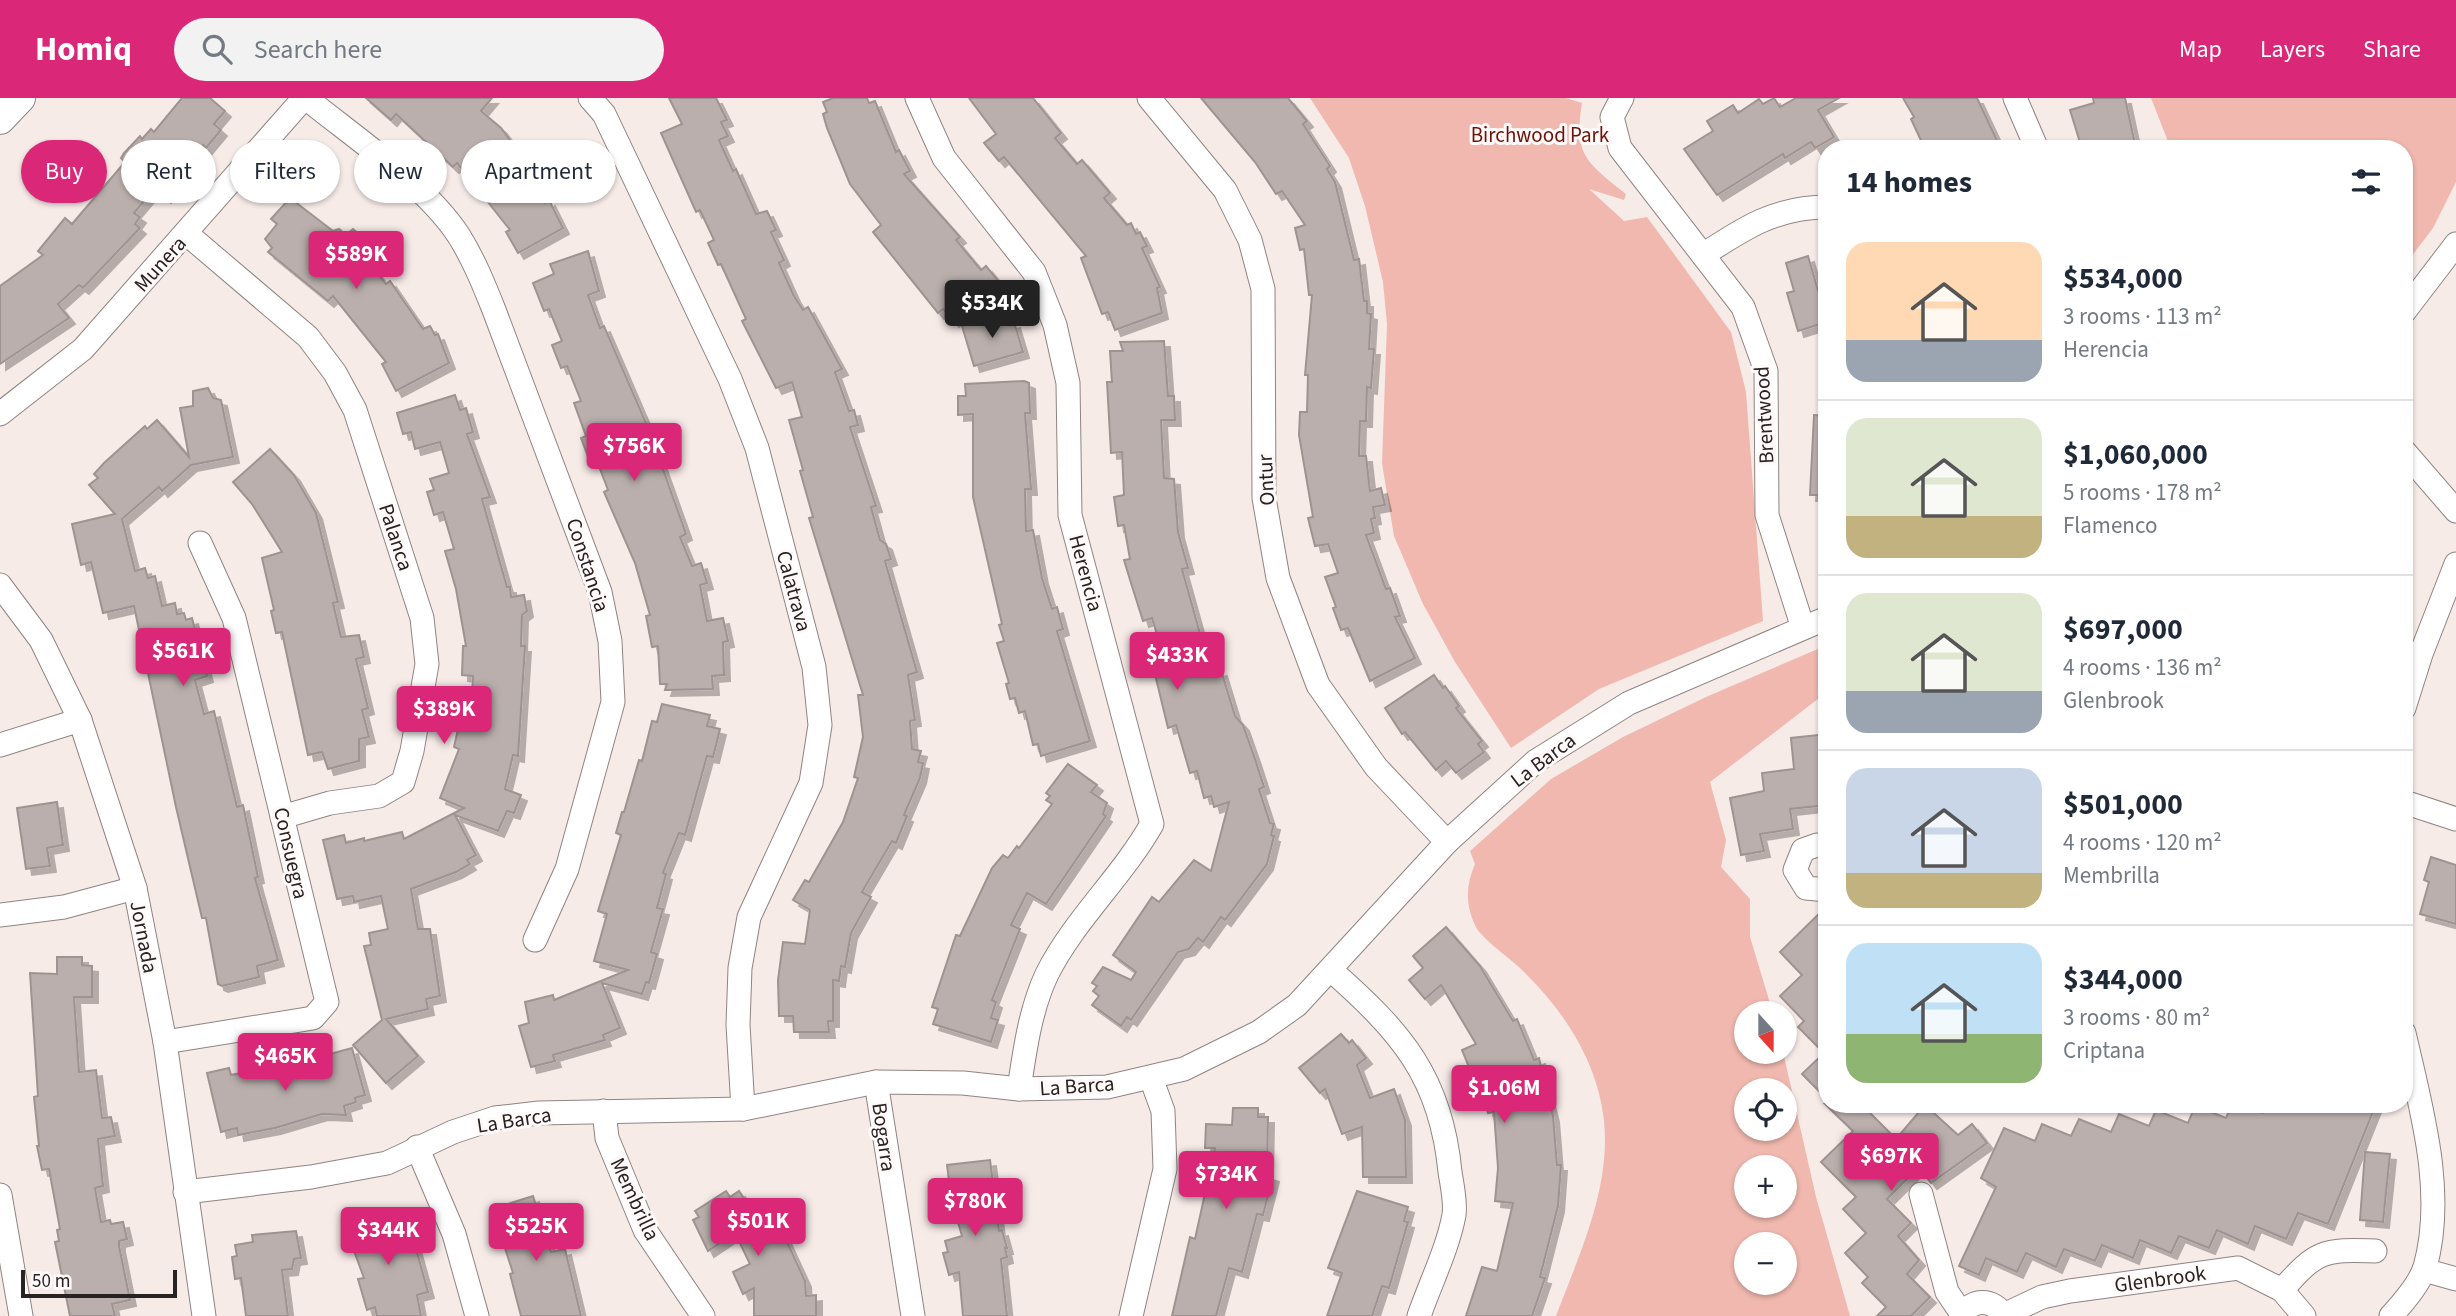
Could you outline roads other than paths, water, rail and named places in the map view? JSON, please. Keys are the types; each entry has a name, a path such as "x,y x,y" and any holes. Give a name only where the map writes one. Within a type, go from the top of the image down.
{"main road":[{"path":"0,119 20,98"}],"street":[{"name":"Munera","path":"0,414 83,349 305,98"},
{"name":"Constancia","path":"305,98 424,195 458,234 476,265 494,310 600,592 610,641 612,702 567,869 535,940"},
{"name":"Calatrava","path":"590,98 604,114 730,379 757,449 814,667 820,725 811,783 749,917 740,968 738,1025 743,1109"},
{"name":"Herencia","path":"917,98 944,158 1034,272 1055,326 1068,383 1070,515 1152,824 1136,851 1063,947 1048,974 1037,1000 1019,1089"},
{"name":"Ontur","path":"1149,98 1225,190 1250,240 1263,289 1264,498 1278,579 1318,685 1376,767 1447,842"},
{"path":"2015,98 2033,140"},
{"name":"Brentwood","path":"1617,108 1620,148 1743,307 1766,371 1767,515 1803,628"},
{"path":"1703,255 1758,219 1806,207 1818,207"},
{"name":"Palanca","path":"187,234 308,337 335,373 355,410 422,618 427,664 412,751 403,782 379,796 330,803 282,817"},
{"path":"2413,300 2456,244"},
{"path":"2413,461 2456,511"},
{"name":"Consuegra","path":"165,1042 313,1018 327,1002 234,618 200,543"},
{"path":"2413,650 2456,564"},
{"name":"Jornada","path":"0,585 41,640 80,720 135,888 165,1042 204,1316"},
{"name":"La Barca","path":"185,1192 311,1177 387,1164 417,1147 495,1118 604,1111 743,1109 876,1082 963,1083 1019,1089 1108,1087 1151,1078 1210,1058 1259,1032 1297,1005 1332,971 1447,842 1536,761 1629,703 1818,622"},
{"path":"0,745 80,720"},
{"path":"2413,805 2456,819"},
{"path":"1818,846 1803,850 1795,870 1805,888 1818,891"},
{"path":"0,915 64,907 135,888"},
{"path":"1332,971 1377,1011 1402,1038 1420,1068 1447,1136 1455,1213 1419,1316"},
{"path":"2391,1316 2424,1270 2431,1231 2433,1181 2413,1077"},
{"path":"1131,1316 1164,1169 1163,1111 1151,1078"},
{"name":"Bogarra","path":"876,1082 914,1316"},
{"name":"Membrilla","path":"604,1111 607,1138 645,1230 703,1316"},
{"path":"417,1147 454,1234 477,1316"},
{"path":"1921,1194 1947,1292 1962,1315 1980,1302 1994,1304 2004,1315"},
{"path":"0,1195 21,1316"},
{"path":"2282,1290 2310,1260 2324,1253 2375,1251"},
{"name":"Glenbrook","path":"2004,1315 2042,1297 2070,1291 2238,1268 2282,1290 2304,1316"},
{"path":"2424,1270 2456,1279"}],"park label":[{"name":"Birchwood Park","path":"1540,135"}]}
